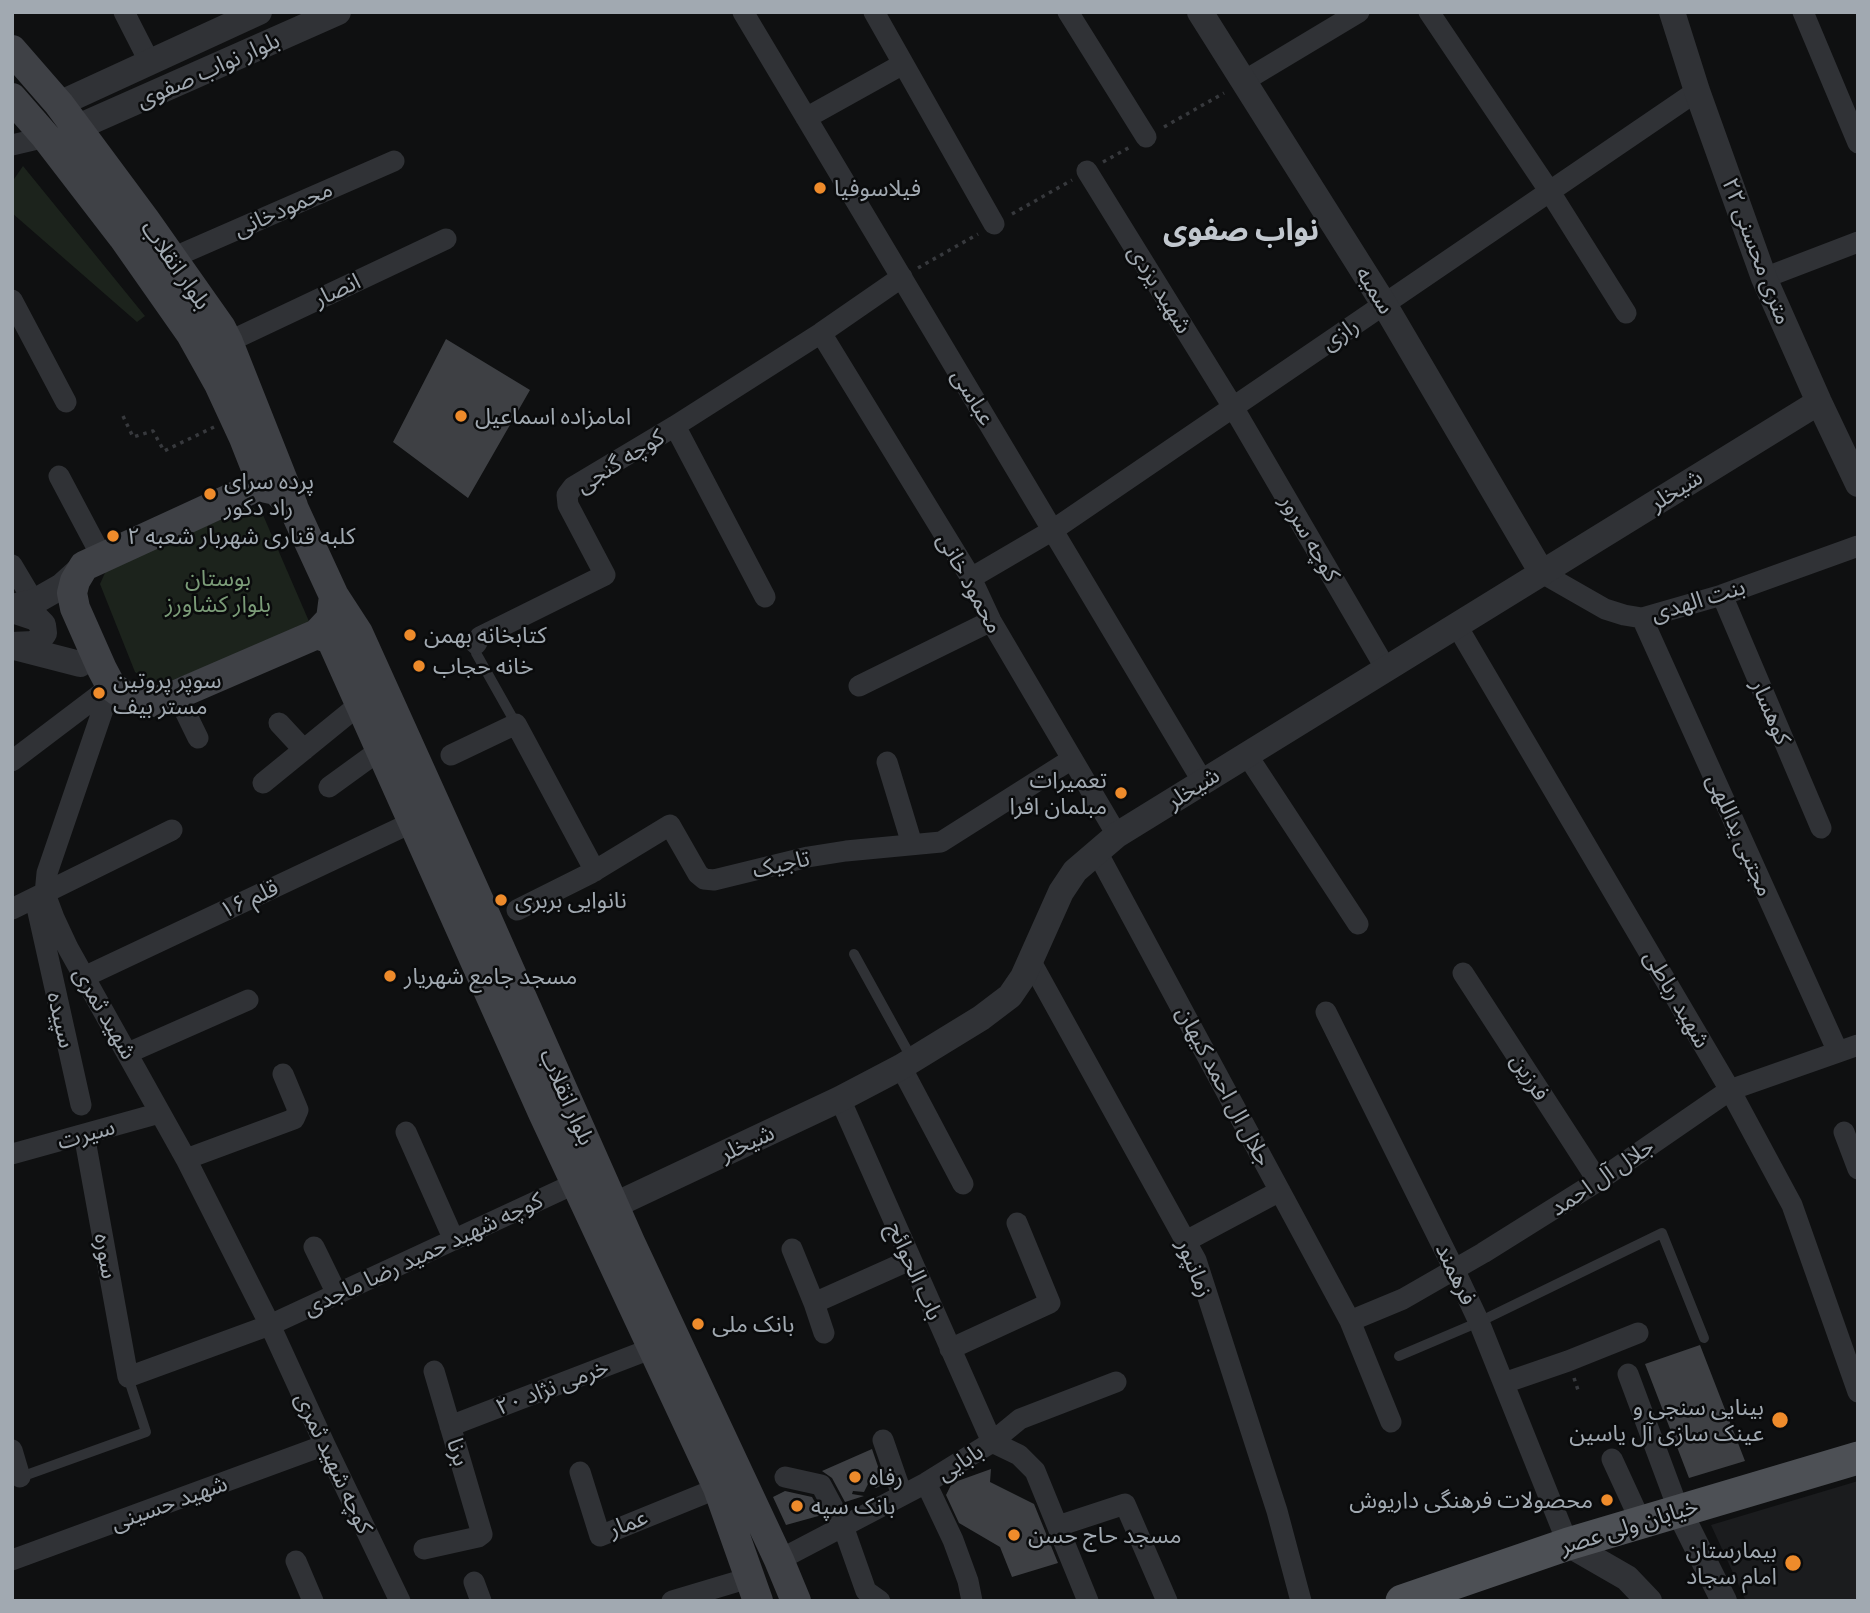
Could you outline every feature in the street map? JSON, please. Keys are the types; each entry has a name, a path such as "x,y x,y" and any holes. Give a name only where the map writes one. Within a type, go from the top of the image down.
{"main road":[{"name":"بلوار انقلاب","path":"12,50 59,104 220,328 228,342 293,507"},
{"name":"بلوار انقلاب","path":"12,98 46,136 183,322 219,384 257,471 258,486"},
{"path":"258,486 276,490 293,507 334,596 331,619 317,634 177,695 151,702 136,701 125,696 99,672 72,593 75,581 93,562 258,486"},
{"name":"بلوار انقلاب","path":"334,596 358,633 500,983 576,1183 718,1488 754,1589"},
{"name":"بلوار انقلاب","path":"317,634 331,639 413,822 615,1205 796,1601"},
{"name":"خیابان ولی عصر","path":"1402,1601 1568,1544 1858,1458"}],"street":[{"path":"124,12 150,63"},
{"name":"بلوار نواب صفوی","path":"59,104 259,12"},
{"name":"بلوار نواب صفوی","path":"76,128 338,12"},
{"name":"عباسی","path":"743,12 1203,782"},
{"path":"874,12 994,224"},
{"path":"1068,12 1146,137"},
{"name":"سمیه","path":"1200,12 1384,304 1542,573"},
{"path":"1244,81 1359,12"},
{"path":"1429,12 1550,191 1626,313"},
{"name":"۲۲ متری محسنی","path":"1672,12 1697,91 1764,278 1858,484"},
{"path":"1803,12 1858,143"},
{"path":"187,44 194,64 201,74"},
{"path":"806,118 903,64"},
{"name":"رازی","path":"971,578 1053,530 1697,91"},
{"path":"12,145 46,136"},
{"name":"محمودخانی","path":"172,258 394,161"},
{"name":"شهید یزدی","path":"1087,171 1233,407"},
{"name":"انصار","path":"228,342 446,239"},
{"path":"1764,278 1858,242"},
{"name":"کوچه گنجی","path":"476,644 480,637 606,575 568,505 567,495 573,487 821,333 902,277"},
{"path":"12,300 66,402"},
{"name":"محمود خانی","path":"821,333 971,578 990,621 1072,759 1107,844"},
{"name":"شیخلر","path":"615,1205 840,1099 907,1064 981,1018 1010,996 1023,977 1061,892 1075,871 1107,844 1819,402"},
{"name":"کوچه سرور","path":"1233,407 1386,669"},
{"path":"675,426 765,597"},
{"path":"20,606 62,586 93,562 58,476"},
{"name":"بنت الهدی","path":"1542,573 1605,609 1642,618 1722,595 1858,546"},
{"path":"12,565 20,606 43,625 44,633 33,644 12,646"},
{"name":"کوهسار","path":"1722,595 1821,828"},
{"name":"مجتبی یداللهی","path":"1642,618 1848,1049"},
{"path":"859,686 990,621"},
{"name":"شهید رباطی","path":"1457,626 1730,1090 1792,1205 1858,1392"},
{"path":"12,646 99,672"},
{"path":"12,761 99,672"},
{"path":"45,894 47,873 99,672"},
{"path":"177,695 198,738"},
{"path":"263,783 360,704"},
{"path":"278,723 304,750"},
{"path":"451,755 516,724 594,871"},
{"path":"329,787 380,750"},
{"path":"1247,755 1358,924"},
{"name":"تاجیک","path":"517,910 594,871 670,825 698,874 704,879 714,880 845,851 942,842 1072,759"},
{"path":"887,762 912,844"},
{"name":"قلم ۱۶","path":"85,976 413,822"},
{"path":"12,909 172,830"},
{"name":"جلال ال احمد کیهان","path":"1107,844 1280,1191 1350,1321 1391,1422"},
{"name":"شهید ثمری","path":"45,894 54,918 186,1159 270,1325"},
{"name":"سپیده","path":"45,894 38,912 80,1105"},
{"name":"زمانپور","path":"1030,960 1196,1260 1277,1511 1301,1601"},
{"name":"فرزین","path":"1463,973 1598,1181"},
{"path":"128,1053 247,1000"},
{"name":"فرهمند","path":"1326,1012 1479,1322 1568,1544"},
{"name":"جلال آل احمد","path":"1350,1321 1403,1299 1454,1269 1598,1181 1730,1090 1848,1049"},
{"path":"907,1064 963,1184"},
{"path":"186,1159 294,1119 298,1110 283,1074"},
{"name":"باب الحوائج","path":"840,1099 992,1442"},
{"name":"سیرت","path":"12,1154 160,1113"},
{"path":"406,1132 454,1240"},
{"path":"1844,1132 1858,1168"},
{"name":"سوره","path":"84,1134 128,1377"},
{"name":"کوچه شهید حمید رضا ماجدی","path":"128,1377 270,1325 576,1183"},
{"path":"1186,1241 1280,1191"},
{"path":"950,1349 1050,1303 1017,1223"},
{"path":"314,1247 337,1294"},
{"path":"792,1249 824,1333"},
{"path":"814,1303 910,1260"},
{"name":"کوچه شهید ثمری","path":"270,1325 400,1601"},
{"path":"1504,1383 1568,1362 1638,1333"},
{"name":"خرمی نژاد ۲۰","path":"450,1426 653,1348"},
{"name":"برنا","path":"424,1549 478,1538 482,1534 433,1371"},
{"path":"1628,1374 1679,1511 1724,1601"},
{"name":"بابایی","path":"779,1560 926,1483 992,1442 1020,1419 1116,1382"},
{"path":"883,1440 902,1495"},
{"path":"992,1442 1019,1455 1035,1471 1088,1601"},
{"name":"شهید حسینی","path":"12,1560 325,1445"},
{"path":"12,1450 16,1479"},
{"path":"1612,1459 1641,1522"},
{"name":"عمار","path":"580,1472 600,1536 718,1488"},
{"path":"785,1477 821,1485 843,1526 866,1591 880,1601"},
{"path":"926,1483 953,1540 968,1581 972,1601"},
{"path":"1058,1527 1125,1504 1167,1601"},
{"path":"1568,1544 1627,1578 1649,1601"},
{"path":"296,1561 313,1601"},
{"path":"672,1601 754,1589"}],"lane":[{"name":"کوچه گنجی","path":"476,644 476,653 516,724"},
{"path":"854,954 907,1064"},
{"path":"1399,1356 1479,1322 1662,1233 1704,1338"},
{"path":"16,1479 146,1432 128,1377"}],"path":[{"path":"123,416 133,437 153,431 164,452 234,417"}],"shaded area":[{"name":"بیمارستان امام سجاد","path":"1858,1481 1858,1601 1746,1601 1711,1525"}],"green space":[{"path":"23,166 145,316 137,322 12,213 12,182"},
{"name":"بوستان بلوار کشاورز","path":"252,507 263,515 311,626 170,681 150,681 135,672 100,584 108,566"}],"building":[{"name":"امامزاده اسماعیل","path":"446,339 530,390 468,498 393,442"},
{"path":"1700,1345 1745,1461 1689,1478 1645,1364"},
{"name":"رفاه","path":"872,1449 884,1484 876,1488 868,1484 864,1492 853,1491 852,1494 864,1496 845,1502 832,1478 822,1471"},
{"name":"مسجد حاج حسن","path":"991,1469 990,1482 1034,1504 1058,1563 1012,1577 1000,1547 959,1523 946,1495 952,1483"},
{"name":"بانک سپه","path":"785,1491 812,1497 822,1515 786,1525 773,1497"}],"place":[{"name":"فیلاسوفیا","path":"820,188"},
{"name":"امامزاده اسماعیل","path":"461,416"},
{"name":"پرده سرای راد دکور","path":"210,494"},
{"name":"کلبه قناری شهربار شعبه ۲","path":"113,536"},
{"name":"کتابخانه بهمن","path":"410,635"},
{"name":"خانه حجاب","path":"419,666"},
{"name":"سوپر پروتین مستر بیف","path":"99,693"},
{"name":"تعمیرات مبلمان افرا","path":"1121,793"},
{"name":"نانوایی بربری","path":"501,900"},
{"name":"مسجد جامع شهریار","path":"390,976"},
{"name":"بانک ملی","path":"698,1324"},
{"name":"بینایی سنجی و عینک سازی آل یاسین","path":"1780,1420"},
{"name":"رفاه","path":"855,1477"},
{"name":"محصولات فرهنگی داریوش","path":"1607,1500"},
{"name":"بانک سپه","path":"797,1506"},
{"name":"مسجد حاج حسن","path":"1014,1535"},
{"name":"بیمارستان امام سجاد","path":"1793,1563"}],"district":[{"name":"نواب صفوی","path":"1241,230"}]}
